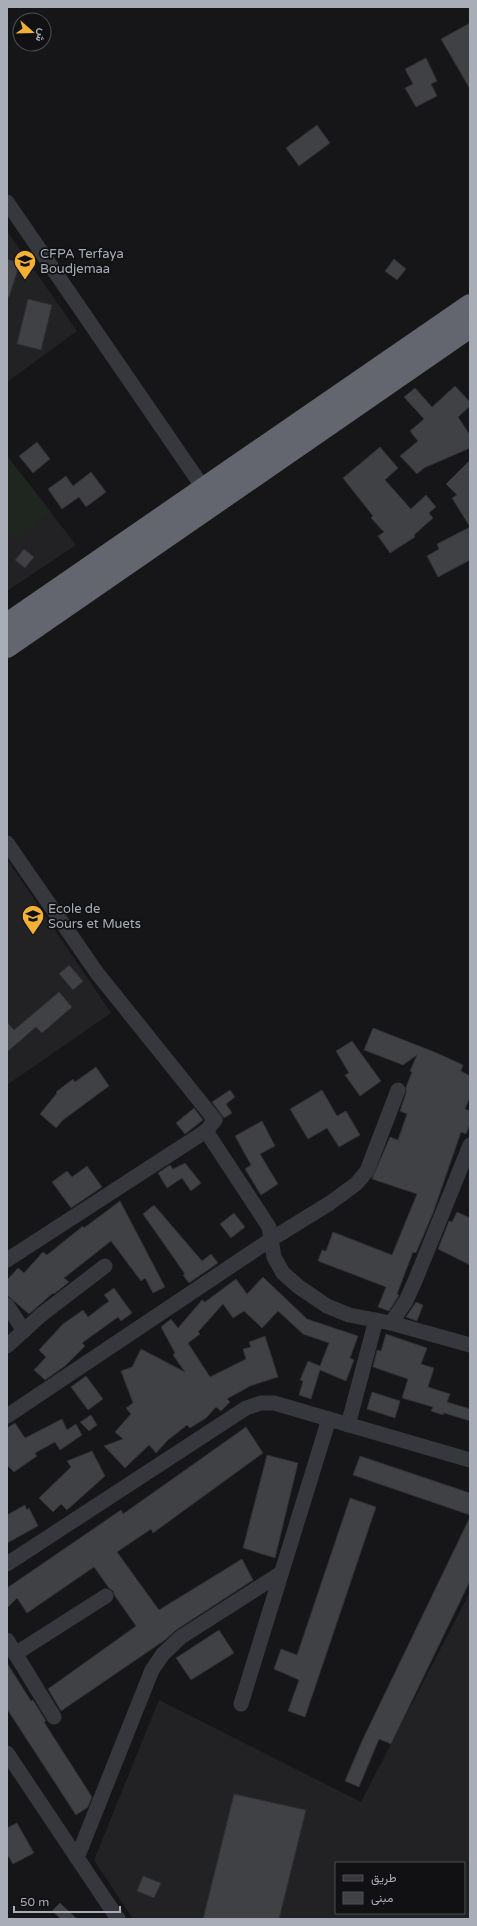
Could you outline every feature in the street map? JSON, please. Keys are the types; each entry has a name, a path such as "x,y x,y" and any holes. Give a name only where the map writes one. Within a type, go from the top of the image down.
{"highway":[{"path":"7,624 470,305"},
{"path":"7,647 470,327"}],"street":[{"path":"7,202 204,489"},
{"path":"7,843 97,973 215,1120 206,1131 7,1260"},
{"path":"7,1416 270,1240 330,1203 356,1184 367,1171 398,1090"},
{"path":"206,1131 269,1227 274,1257 283,1273 299,1287 327,1306 349,1315 391,1323 470,1345"},
{"path":"391,1323 406,1301 415,1281 470,1145"},
{"path":"7,1346 41,1315 105,1266"},
{"path":"7,1305 24,1331"},
{"path":"348,1425 376,1320"},
{"path":"7,1564 246,1408 261,1403 274,1403 470,1460"},
{"path":"241,1704 329,1420"},
{"path":"77,1858 152,1670 163,1654 181,1637 281,1573"},
{"path":"15,1654 106,1596"},
{"path":"7,1640 54,1717"},
{"path":"7,1753 118,1919"}],"shaded area":[{"name":"CFPA Terfaya Boudjemaa","path":"7,231 77,331 7,382"},
{"path":"7,456 76,545 7,591"},
{"path":"7,456 51,512 15,540 7,530"},
{"name":"Ecole de Sours et Muets","path":"7,859 111,1013 7,1085"},
{"path":"470,1592 470,1919 133,1919 94,1860 159,1700 361,1802"}],"building":[{"path":"470,23 470,89 441,39"},
{"path":"426,58 437,81 431,84 437,96 416,107 405,88 413,84 405,69"},
{"path":"317,125 330,143 299,166 286,148"},
{"path":"7,259 20,263 9,297 7,297"},
{"path":"394,259 406,269 397,280 385,271"},
{"path":"28,299 52,305 41,350 17,344"},
{"path":"455,386 470,402 470,406 458,417 470,435 470,448 424,468 417,474 400,456 418,441 410,431 424,419 404,397 415,388 432,407"},
{"path":"37,442 50,459 33,473 19,456"},
{"path":"380,447 398,468 385,480 411,509 426,495 436,507 429,513 433,518 414,535 415,537 390,553 378,536 384,532 371,518 373,516 343,478"},
{"path":"470,460 470,527 452,498 457,495 446,484"},
{"path":"91,472 106,492 86,507 79,497 62,509 48,489 66,476 73,486"},
{"path":"470,527 470,560 438,577 427,556 439,549 437,544"},
{"path":"24,549 34,557 25,568 15,560"},
{"path":"69,965 83,981 73,990 59,974"},
{"path":"59,992 72,1007 42,1033 36,1027 7,1052 7,1022 14,1030"},
{"path":"373,1028 437,1053 463,1065 461,1071 470,1076 470,1097 465,1109 470,1111 470,1124 466,1134 461,1132 433,1213 416,1253 413,1252 397,1294 399,1295 389,1311 378,1307 386,1287 318,1261 322,1250 326,1251 333,1232 392,1255 417,1194 372,1179 390,1137 398,1140 407,1114 400,1111 406,1093 406,1087 412,1072 410,1071 417,1055 403,1065 364,1050"},
{"path":"352,1041 381,1081 360,1096 345,1075 349,1073 336,1051"},
{"path":"96,1067 109,1086 63,1120 56,1128 40,1114 57,1093 56,1092 73,1079 75,1082"},
{"path":"230,1090 235,1097 226,1104 232,1113 224,1118 212,1102"},
{"path":"322,1090 337,1116 346,1111 360,1135 339,1147 327,1128 308,1139 290,1109"},
{"path":"194,1108 203,1120 185,1134 176,1123"},
{"path":"262,1121 275,1146 260,1154 278,1184 261,1195 245,1169 251,1165 235,1136"},
{"path":"185,1163 201,1183 191,1191 182,1178 167,1188 158,1173 170,1165 173,1169"},
{"path":"87,1166 102,1187 71,1208 52,1182 67,1171 72,1177"},
{"path":"120,1201 165,1287 153,1293 145,1278 141,1281 111,1241 64,1278 69,1282 54,1294 53,1293 29,1314 7,1295 7,1280 18,1268 24,1273 43,1252 47,1255 83,1226 84,1228"},
{"path":"154,1205 202,1261 211,1254 218,1263 189,1283 183,1275 185,1274 143,1214"},
{"path":"457,1212 470,1218 470,1265 438,1249 449,1221 452,1222"},
{"path":"234,1213 245,1227 231,1238 220,1224"},
{"path":"263,1277 307,1319 358,1336 350,1358 354,1360 346,1381 320,1370 311,1399 299,1395 303,1381 300,1380 308,1361 320,1366 329,1343 303,1334 278,1311 262,1328 244,1311 233,1318 223,1304 198,1332 200,1334 188,1343 210,1377 246,1359 243,1349 251,1347 249,1342 265,1336 278,1377 250,1386 227,1399 230,1402 221,1411 216,1407 206,1418 190,1428 187,1425 168,1440 156,1453 149,1445 125,1468 104,1446 123,1439 115,1432 131,1414 126,1408 133,1403 121,1371 132,1367 141,1349 185,1372 173,1355 175,1353 161,1327 171,1319 178,1328 202,1300 205,1302 236,1279 247,1294"},
{"path":"114,1288 132,1313 121,1321 118,1317 82,1343 85,1346 65,1366 45,1380 34,1370 46,1357 39,1350 63,1324 83,1310 88,1317 109,1301 104,1295"},
{"path":"416,1302 423,1305 417,1321 406,1317"},
{"path":"386,1334 427,1348 421,1364 434,1368 428,1387 450,1394 447,1402 470,1409 470,1421 444,1413 443,1415 431,1411 433,1407 402,1398 408,1379 373,1367 377,1350 381,1351"},
{"path":"86,1376 103,1399 88,1410 71,1387"},
{"path":"372,1392 400,1401 395,1418 367,1409"},
{"path":"91,1415 97,1425 89,1431 80,1422"},
{"path":"62,1419 67,1430 76,1424 82,1435 60,1450 55,1442 35,1453 37,1456 14,1472 7,1465 7,1428 15,1423 25,1438"},
{"path":"246,1427 263,1453 153,1533 151,1529 117,1552 159,1610 242,1559 253,1580 176,1630 165,1640 61,1711 48,1689 136,1626 113,1591 109,1588 94,1567 27,1613 17,1598 7,1608 7,1588 121,1510 123,1514"},
{"path":"92,1451 105,1476 67,1510 61,1504 53,1512 39,1498 71,1467 67,1461"},
{"path":"267,1455 298,1463 275,1558 243,1548"},
{"path":"360,1456 470,1493 470,1515 353,1475"},
{"path":"350,1498 376,1507 305,1717 288,1711 299,1680 274,1669 281,1649 297,1655"},
{"path":"25,1505 27,1510 29,1508 38,1526 7,1543 7,1515"},
{"path":"470,1517 470,1581 391,1744 379,1739 359,1787 345,1781 362,1741"},
{"path":"219,1630 234,1653 191,1680 176,1658"},
{"path":"7,1663 31,1701 33,1700 46,1721 44,1722 92,1797 88,1807 76,1815 7,1709"},
{"path":"234,1794 306,1810 279,1919 203,1919"},
{"path":"17,1823 34,1853 13,1864 7,1854 7,1828"},
{"path":"143,1876 161,1883 154,1898 137,1891"},
{"path":"60,1903 77,1919 61,1919 52,1911"}],"place":[{"name":"CFPA Terfaya Boudjemaa","path":"25,280"},
{"name":"Ecole de Sours et Muets","path":"33,936"}]}
